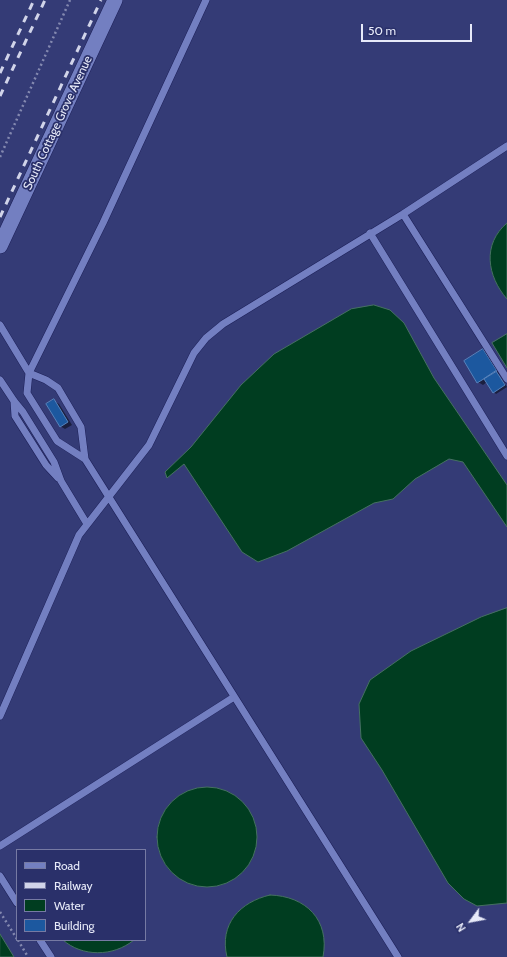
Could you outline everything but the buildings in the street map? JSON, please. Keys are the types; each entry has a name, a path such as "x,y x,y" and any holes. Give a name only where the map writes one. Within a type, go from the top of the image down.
{"street":[{"name":"South Cottage Grove Avenue","path":"0,246 115,0"}],"lane":[{"path":"206,0 103,223 29,373 27,393 57,441 85,459 398,957"},
{"path":"0,716 79,535 149,445 194,353 206,338 223,324 403,214 507,146"},
{"path":"403,214 507,379"},
{"path":"370,233 507,456"},
{"path":"0,325 29,373 46,380 58,388 81,427 85,459"},
{"path":"0,380 23,412 54,462 61,481 87,524"},
{"path":"0,846 234,697"},
{"path":"0,876 16,901"},
{"path":"41,941 51,957"}],"path":[{"path":"0,157 70,0"},
{"path":"0,912 16,938"},
{"path":"18,941 28,957"}],"water":[{"path":"507,223 507,299 495,280 490,260 494,240 499,231"},
{"path":"374,305 390,310 404,323 434,378 507,485 507,527 463,462 449,459 415,479 393,499 374,503 287,551 258,562 242,552 184,464 167,478 165,472 191,447 241,385 274,354 351,309"},
{"path":"507,334 507,368 492,343"},
{"path":"507,608 507,903 477,906 464,899 448,883 382,770 361,738 359,704 370,680 411,651 481,617"},
{"path":"207,787 226,791 242,802 253,818 257,837 253,856 242,872 226,883 207,887 188,883 172,872 161,856 157,837 161,818 172,802 188,791"},
{"path":"270,895 283,896 294,900 313,912 319,921 323,932 323,957 227,957 225,945 226,934 234,916 250,903 259,898"},
{"path":"0,934 14,957 0,957"},
{"path":"64,941 133,941 117,950 98,953 79,950"}],"railway":[{"path":"0,73 34,0"},
{"path":"0,96 45,0"},
{"path":"0,217 101,0"}]}
